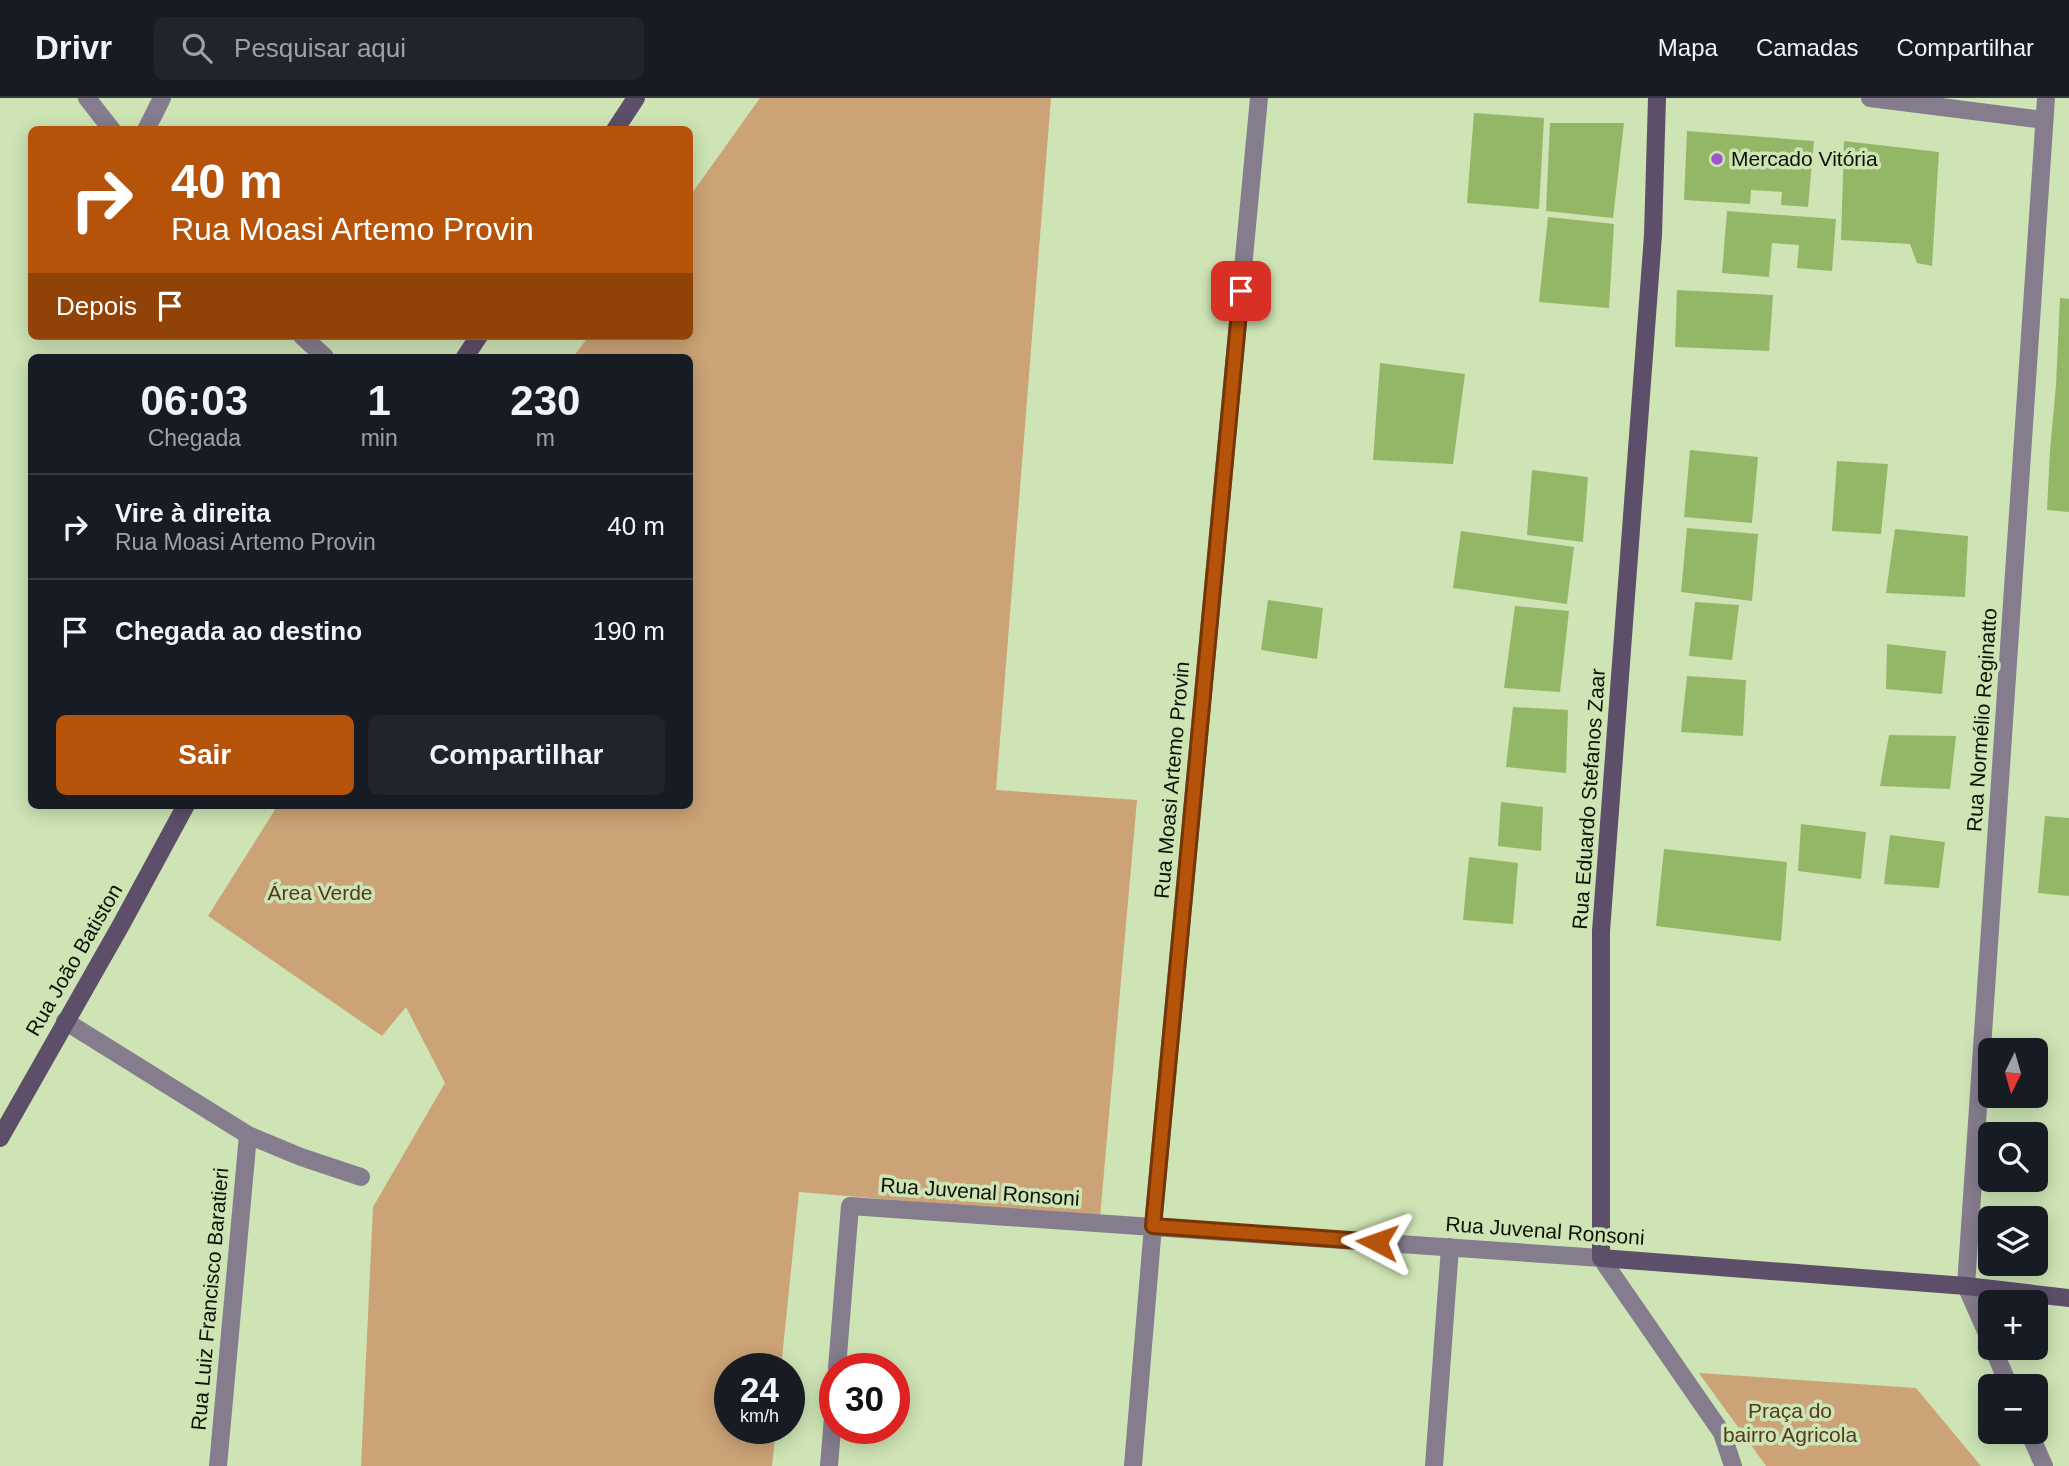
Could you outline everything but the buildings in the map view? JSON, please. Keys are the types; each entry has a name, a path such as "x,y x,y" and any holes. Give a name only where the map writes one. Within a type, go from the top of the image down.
{"street":[{"path":"87,98 109,126"},
{"path":"148,126 162,98"},
{"path":"618,126 636,98"},
{"name":"Rua Moasi Artemo Provin","path":"1133,1466 1259,98"},
{"name":"Rua Eduardo Stefanos Zaar","path":"1601,1258 1601,930 1653,235 1657,98"},
{"path":"1870,98 2044,120"},
{"name":"Rua Normélio Reginatto","path":"1978,1313 1966,1286 2046,98"},
{"path":"307,340 323,354"},
{"name":"Rua João Batiston","path":"0,1138 184,809"},
{"path":"65,1021 248,1135 301,1157 361,1177"},
{"name":"Rua Luiz Francisco Baratieri","path":"218,1466 248,1135"},
{"name":"Rua Juvenal Ronsoni","path":"838,1353 850,1206 1601,1258 1966,1286 2069,1298"},
{"path":"1434,1466 1450,1247"},
{"path":"1601,1258 1722,1433 1733,1466"},
{"path":"829,1466 831,1444"},
{"path":"2034,1444 2044,1466"}],"green space":[{"name":"Área Verde","path":"760,98 1051,98 996,790 1137,800 1100,1217 799,1192 783,1353 714,1353 714,1444 774,1444 772,1466 361,1466 373,1207 445,1083 406,1007 382,1036 208,916 275,809 693,809 693,354 575,354 586,340 693,340 693,192"},
{"name":"Praça do bairro Agricola","path":"1699,1373 1916,1388 1981,1466 1766,1466"}],"place":[{"name":"Mercado Vitória","path":"1717,159"}],"route":[{"path":"1241,291 1153,1226 1377,1242"}]}
